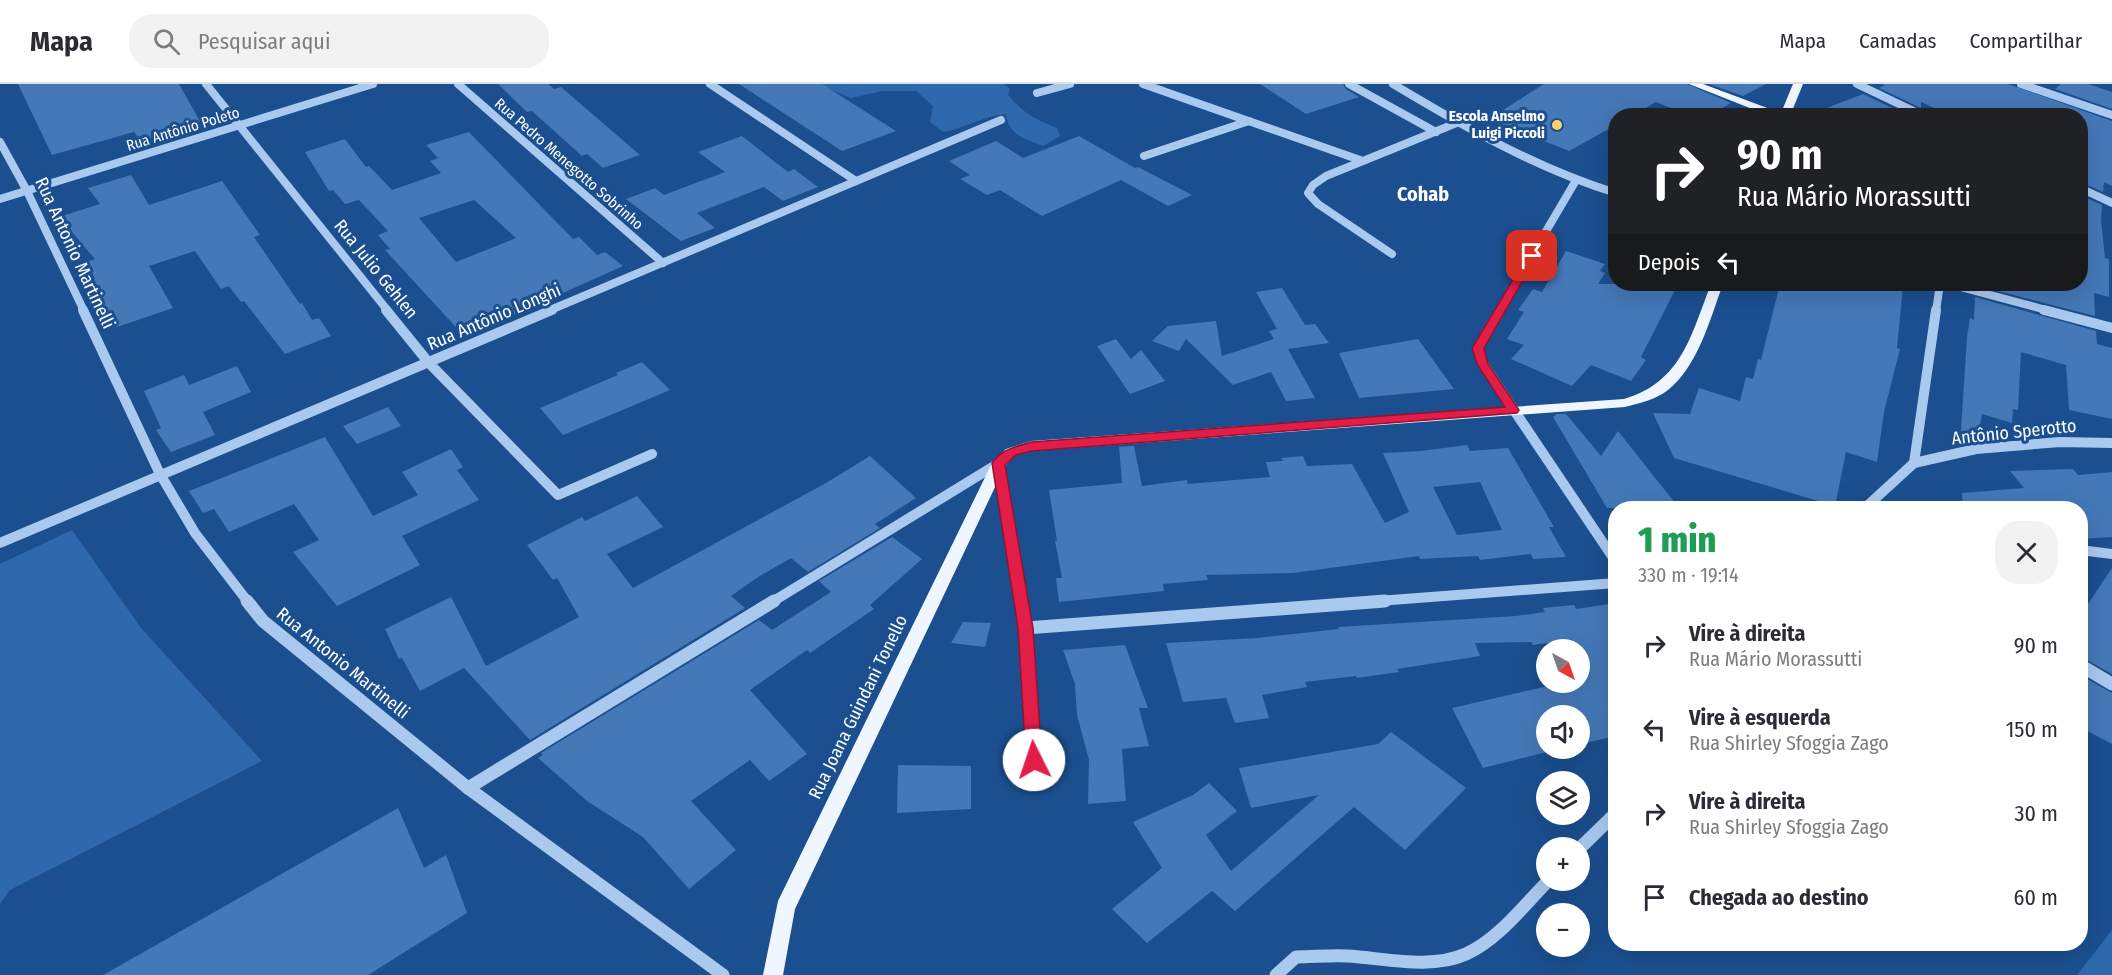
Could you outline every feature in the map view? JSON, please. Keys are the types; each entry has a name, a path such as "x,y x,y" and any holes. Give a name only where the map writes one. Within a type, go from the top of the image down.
{"main road":[{"path":"1694,84 1761,108"},
{"path":"1787,108 1798,84"},
{"path":"999,463 1011,452 1031,447 1625,403 1653,394 1671,379 1690,350 1714,291"},
{"name":"Rua Joana Guindani Tonello","path":"773,975 785,908 999,463"}],"street":[{"name":"Rua Julio Gehlen","path":"206,84 429,363 558,495 652,454"},
{"name":"Rua Antônio Poleto","path":"0,199 373,84"},
{"name":"Rua Pedro Menegotto Sobrinho","path":"458,84 663,263"},
{"path":"710,84 856,181"},
{"path":"1037,93 1070,84"},
{"path":"1143,84 1363,160"},
{"path":"1349,84 1436,132"},
{"path":"1393,84 1502,149 1575,182 1608,191"},
{"path":"1857,84 1907,108"},
{"path":"2021,84 2112,115"},
{"name":"Rua Antônio Longhi","path":"0,543 1001,120"},
{"path":"1144,156 1249,121"},
{"path":"1392,254 1318,204 1308,193 1313,185 1326,176 1459,123"},
{"name":"Rua Antonio Martinelli","path":"0,142 27,191 160,474 195,533 263,621 468,788 723,975"},
{"path":"1575,182 1478,348 1483,364 1608,550"},
{"path":"2088,192 2112,203"},
{"path":"1914,463 1939,291"},
{"path":"1975,291 2112,328"},
{"name":"Antônio Sperotto","path":"1873,501 1914,463 1976,449 2060,442 2112,443"},
{"path":"468,788 999,463 1026,628 1035,782"},
{"path":"2088,551 2112,554"},
{"path":"1026,628 1608,584"},
{"path":"2088,670 2112,684"},
{"path":"1590,838 1608,821"},
{"path":"1276,975 1296,957 1347,956 1389,961 1429,960 1466,954 1493,938 1538,891"}],"shaded area":[{"path":"817,84 1003,84 1010,89 1008,95 1024,111 1057,128 1060,136 1043,146 1030,141 1014,132 1006,114 943,132 930,122 933,106 916,91 883,91 851,98"},
{"path":"72,530 141,628 262,761 10,890 0,904 0,564"},
{"path":"2112,930 2112,975 2077,975"}],"building":[{"path":"18,84 179,84 201,123 183,128 186,132 143,144 134,132 52,155"},
{"path":"498,84 548,84 554,89 561,87 640,155 603,168 587,154 582,156 532,111 527,112"},
{"path":"739,84 822,84 896,131 842,151"},
{"path":"1260,84 1343,84 1346,89 1359,97 1306,114"},
{"name":"Escola Anselmo Luigi Piccoli","path":"1544,84 1687,84 1731,103 1723,108 1671,108 1656,102 1646,108 1608,108 1608,129 1569,151 1489,119"},
{"path":"1709,84 1766,84 1743,96"},
{"path":"1882,84 2008,84 2075,108 1934,108 1921,102 1921,108 1879,88 1885,85"},
{"path":"2061,84 2088,84 2112,92 2112,109 2055,89"},
{"path":"1863,94 1892,108 1827,108"},
{"path":"2088,112 2112,121 2112,186 2104,182 2103,192 2088,185"},
{"path":"469,132 573,239 579,237 597,255 605,252 623,266 465,337 385,250 390,249 378,235 388,231 359,200 345,204 333,190 329,191 305,152 345,139 366,167 369,166 392,190 441,173 430,161 438,158 426,145","holes":["474,200 516,238 456,262 419,218"]},
{"path":"742,136 788,172 794,169 818,187 783,201 764,187 697,213 715,228 681,241 626,199 655,188 664,195 725,172 698,152"},
{"path":"1079,136 1135,168 1138,167 1192,195 1168,206 1121,180 1042,216 1000,190 987,195 960,179 970,175 949,161 996,141 1023,158"},
{"path":"131,175 149,205 222,181 260,235 254,237 300,304 302,303 312,320 319,318 331,336 285,354 244,301 241,302 229,286 221,289 195,251 149,266 173,308 117,327 98,294 102,293 93,279 95,279 87,262 95,259 59,217 100,204 88,188"},
{"path":"2088,199 2102,205 2101,220 2105,258 2109,259 2109,297 2094,293 2095,316 1998,291 2088,291"},
{"path":"1566,251 1605,264 1600,271 1605,273 1598,284 1608,284 1608,291 1674,291 1641,357 1646,360 1631,381 1591,365 1572,386 1511,359 1524,345 1507,339 1524,312 1518,310 1533,289 1542,292"},
{"path":"1282,288 1305,325 1315,324 1329,343 1288,349 1315,398 1286,401 1271,372 1233,385 1186,339 1179,351 1152,341 1168,326 1216,321 1222,356 1274,339 1269,331 1277,329 1256,292"},
{"path":"1778,291 1903,291 1897,348 1900,349 1884,412 1877,462 1846,452 1836,501 1818,501 1674,458 1653,413 1690,414 1699,388 1740,401 1746,377 1753,379 1758,359 1761,360"},
{"path":"1975,297 2096,331 2097,344 2112,348 2112,419 2069,410 2066,365 2021,352 2018,410 2013,409 2012,423 1982,414 1977,442 1960,445 1967,337 1970,318 1974,320"},
{"path":"1116,339 1131,359 1141,350 1165,381 1130,394 1097,346"},
{"path":"1418,339 1454,389 1359,398 1339,353"},
{"path":"642,362 670,390 563,435 540,408 618,375 616,373"},
{"path":"237,366 251,392 203,412 215,435 171,452 156,430 161,428 144,391 184,375 189,385"},
{"path":"388,407 401,426 357,444 343,426"},
{"path":"1557,414 1566,414 1601,456 1618,431 1673,501 1608,501 1607,508 1553,417"},
{"path":"325,437 373,516 418,495 402,472 451,449 463,467 457,470 479,500 402,536 420,565 337,606 293,552 319,540 294,504 229,532 214,509 203,513 189,491"},
{"path":"1467,445 1470,451 1508,448 1554,527 1549,527 1566,557 1533,559 1531,554 1480,560 1478,556 1420,559 1419,556 1293,573 1206,575 1208,580 1163,584 1164,591 1059,602 1056,578 1062,578 1049,490 1122,483 1119,447 1134,446 1142,486 1187,480 1188,484 1270,477 1266,462 1283,461 1281,458 1303,456 1307,466 1352,464 1385,523 1409,512 1383,453","holes":["1480,482 1502,530 1457,535 1433,487"]},
{"path":"870,456 916,498 875,524 880,528 808,572 791,558 758,577 731,596 745,608 530,740 464,668 420,691 402,658 399,659 385,629 451,597 486,666 579,617 557,578 553,580 527,545 582,517 585,521 637,496 663,527 607,554 633,588 826,483"},
{"path":"2073,469 2078,475 2112,472 2112,537 2088,538 2088,501 1963,501 1962,493 2024,488 2010,471"},
{"path":"892,537 922,559 870,605 874,609 810,653 807,650 750,690 807,754 769,781 750,760 691,801 736,850 689,889 643,837 587,801 538,758 543,755 541,753 759,620 772,630 831,592 819,581"},
{"path":"2112,568 2112,674 2088,660 2088,604"},
{"path":"1608,604 1608,738 1590,742 1590,705 1536,705 1536,755 1483,768 1452,708 1536,689 1536,693 1590,693 1590,639 1536,639 1536,645 1533,645 1531,642 1475,643 1480,656 1397,669 1399,672 1305,682 1307,687 1262,695 1269,718 1235,723 1226,698 1183,702 1166,643 1257,638 1339,629 1338,627 1516,616 1545,612 1543,608 1574,605 1576,609"},
{"path":"963,622 991,623 985,647 951,643"},
{"path":"1125,645 1148,708 1139,708 1149,746 1122,749 1126,801 1088,804 1089,760 1077,715 1075,684 1063,650"},
{"path":"2088,680 2112,693 2112,744 2088,731"},
{"path":"1391,732 1466,788 1405,850 1354,807 1235,911 1212,891 1147,943 1112,909 1162,868 1133,822 1193,795 1209,783 1237,811 1206,835 1231,871 1319,795 1251,808 1239,768 1378,744"},
{"path":"898,765 971,766 971,809 897,813"},
{"path":"398,808 424,868 446,855 467,913 368,975 103,975"}],"place":[{"name":"Escola Anselmo Luigi Piccoli","path":"1557,125"}],"district":[{"name":"Cohab","path":"1423,194"}],"route":[{"path":"1034,760 1026,628 999,463 1011,452 1031,447 1513,410 1483,364 1478,348 1532,256"}]}
